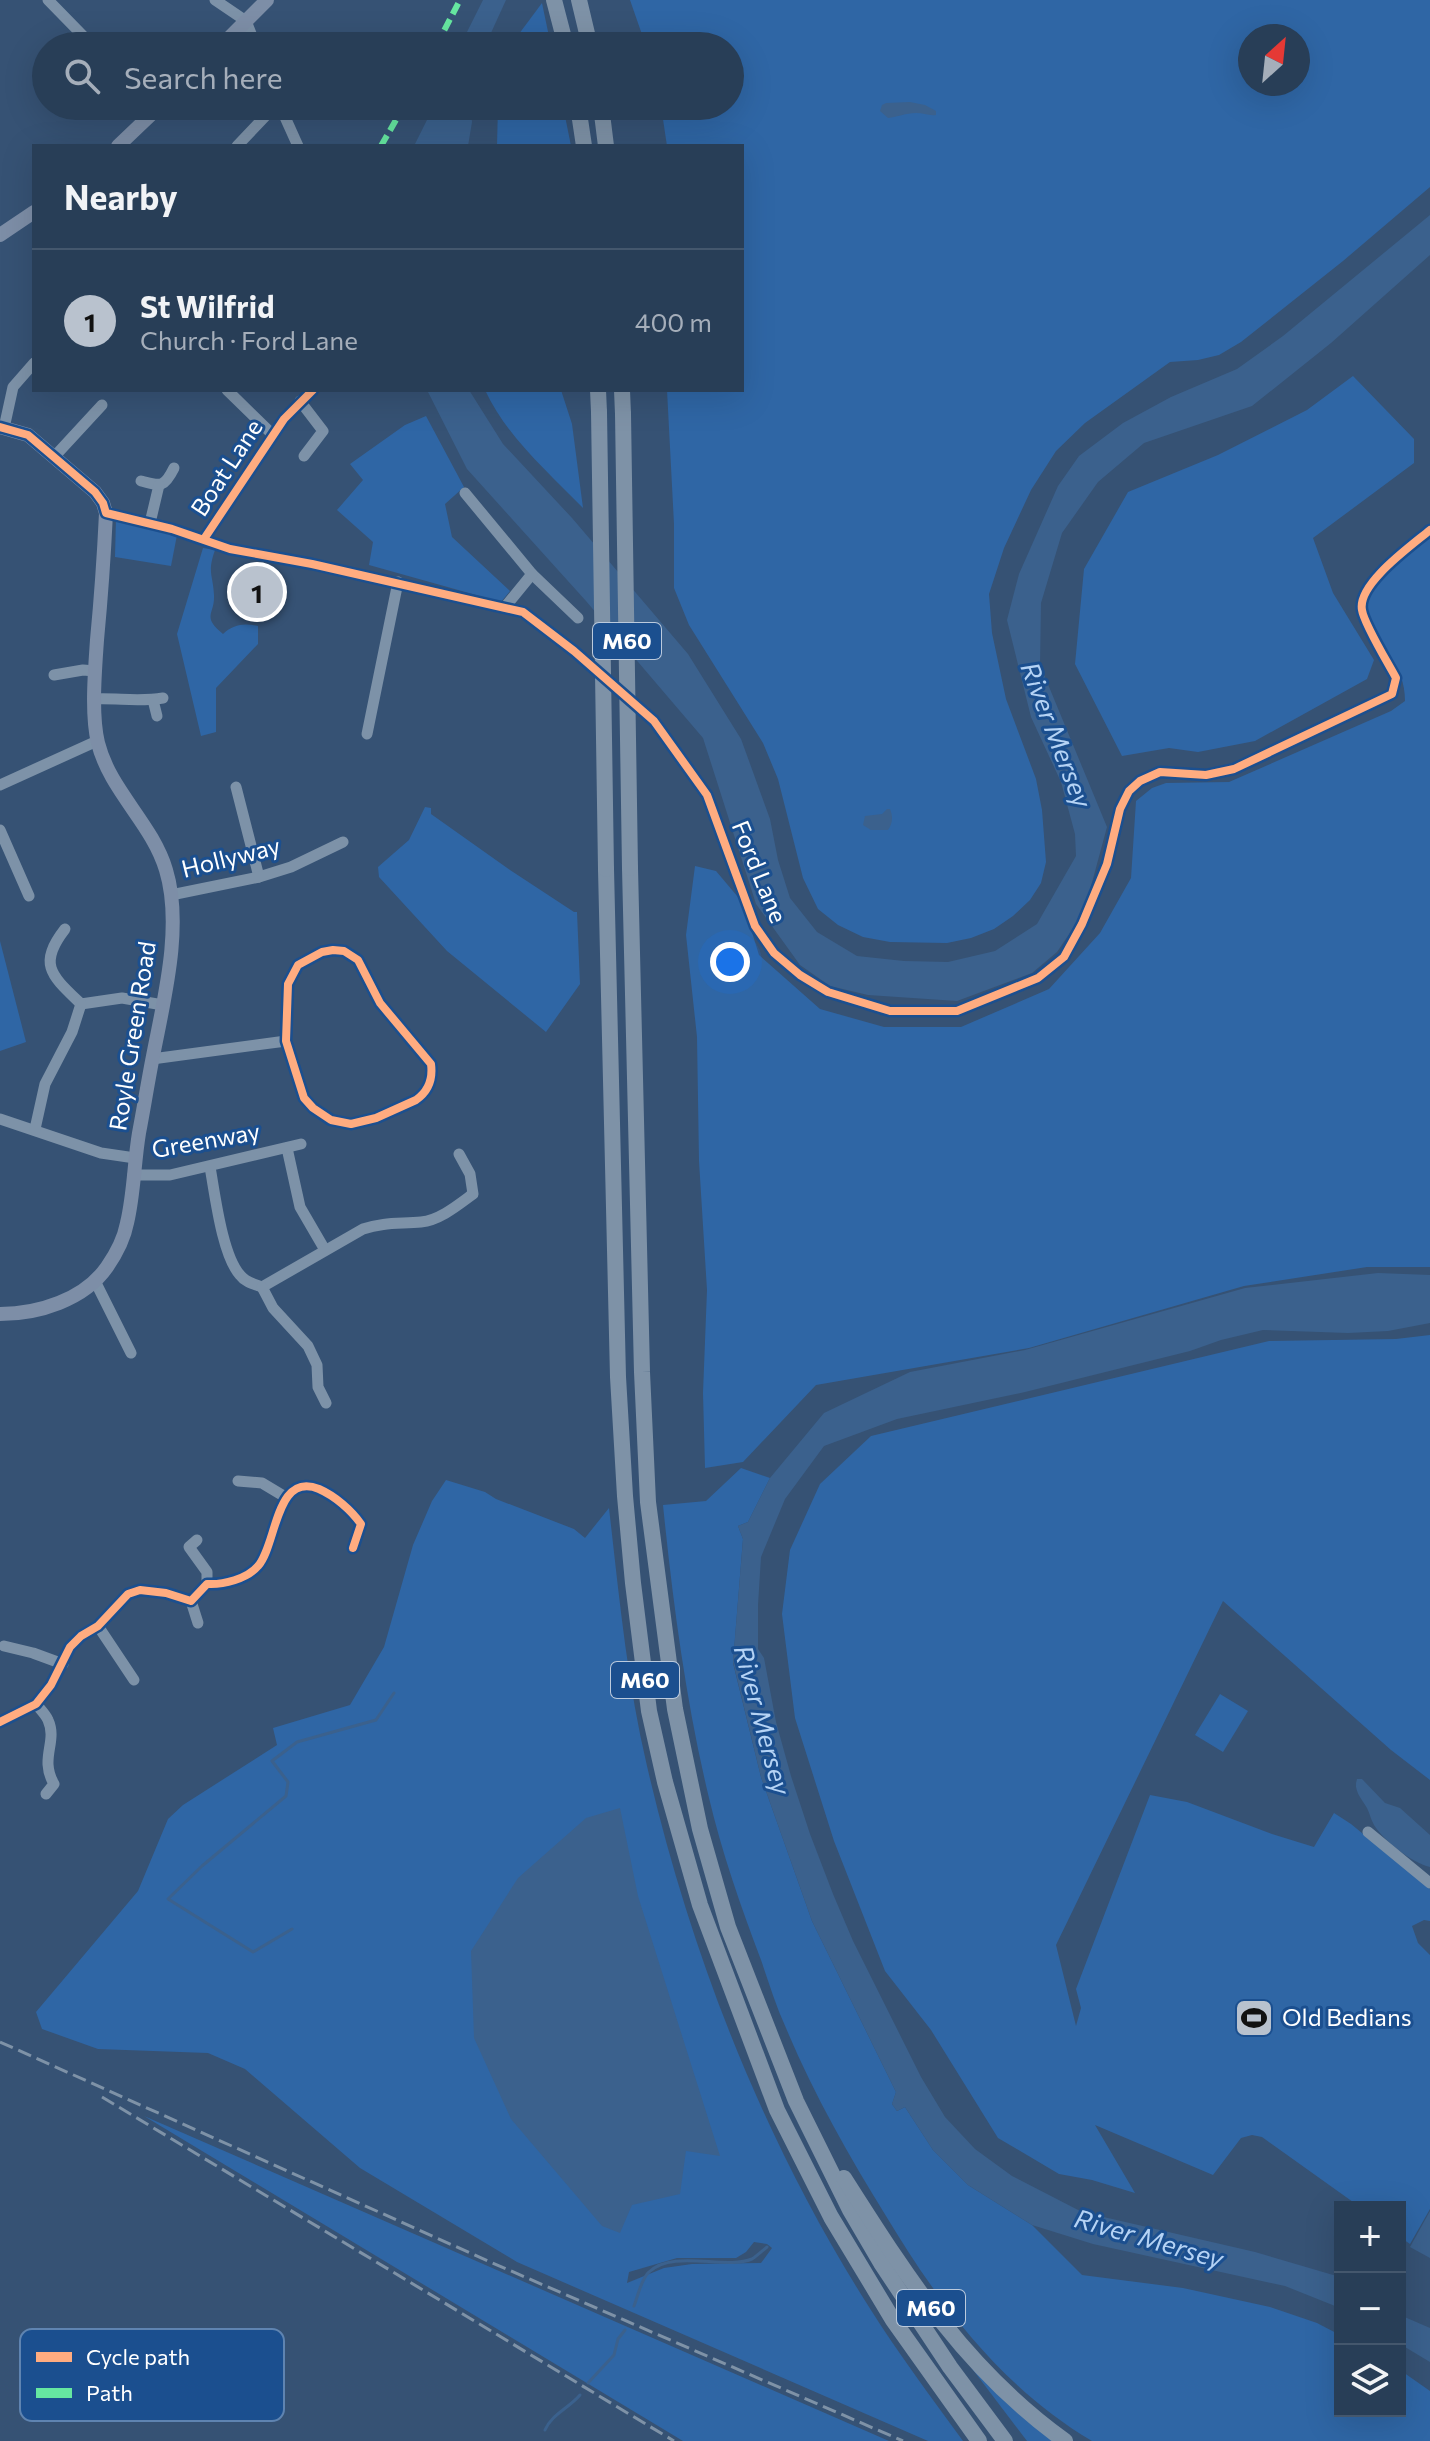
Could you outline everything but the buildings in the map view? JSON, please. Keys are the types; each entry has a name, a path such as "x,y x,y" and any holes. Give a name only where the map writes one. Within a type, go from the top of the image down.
{"highway":[{"path":"554,0 563,32"},
{"path":"579,0 587,32"},
{"path":"580,120 584,144"},
{"path":"603,120 606,144"},
{"name":"M60","path":"598,392 618,1377 633,1583 649,1711 665,1782 700,1905 777,2110 831,2217 893,2320 979,2441"},
{"name":"M60","path":"622,392 642,1372 648,1502 673,1695 700,1829 728,1927 796,2101 850,2210 881,2263 950,2367 1005,2441"},
{"name":"M60","path":"796,2101 911,2280 959,2345 1025,2411 1065,2441"}],"main road":[{"path":"235,32 267,0"},
{"path":"120,144 143,120"},
{"path":"0,235 32,213"},
{"path":"2,428 28,435 95,492 106,513"},
{"name":"Royle Green Road","path":"0,1314 37,1311 70,1298 95,1281 106,1269 123,1240 163,1005 172,927 166,869 156,845 111,779 97,741 95,671 106,513"}],"street":[{"path":"48,0 79,32"},
{"path":"215,0 246,21 250,32"},
{"path":"239,144 264,120"},
{"path":"285,120 297,144"},
{"path":"2,428 13,387 32,365"},
{"path":"229,392 273,435"},
{"name":"Boat Lane","path":"204,539 284,419 311,392"},
{"path":"300,401 323,431 304,456"},
{"path":"54,457 102,405"},
{"path":"141,481 159,485 166,483 174,468"},
{"path":"150,523 159,485"},
{"path":"465,493 532,574 578,618"},
{"name":"Ford Lane","path":"106,513 150,523 230,549 398,582 523,612 574,651 654,721 707,795 755,926 774,953 800,975 828,992 890,1011 957,1011 1038,978 1064,957 1082,924 1107,864 1120,809 1129,791 1140,781 1160,772 1206,775 1234,769 1392,694 1396,678 1362,612 1362,599 1377,577 1430,530"},
{"path":"505,607 532,574"},
{"path":"367,734 398,582"},
{"path":"54,675 95,671"},
{"path":"95,699 117,698 140,702 158,699 157,716"},
{"path":"0,785 97,741"},
{"path":"236,787 259,877"},
{"path":"0,830 29,896"},
{"name":"Hollyway","path":"171,895 259,877 291,867 343,842"},
{"path":"65,929 50,938 50,969 81,1004"},
{"path":"344,951 358,960 380,1003 425,1054 431,1064 431,1081 424,1095 376,1118 351,1124 331,1120 304,1098 286,1041 288,984 293,972 306,959 322,952 344,951"},
{"path":"81,1004 122,998 163,1005"},
{"path":"35,1129 45,1084 72,1032 81,1004"},
{"path":"152,1059 286,1041"},
{"path":"0,1119 101,1153 135,1158"},
{"name":"Greenway","path":"133,1175 170,1175 301,1144"},
{"name":"Greenway","path":"287,1148 300,1207 325,1250"},
{"path":"262,1287 363,1229 379,1223 425,1222 451,1210 473,1194 470,1174 459,1154"},
{"path":"210,1167 222,1232 233,1266 246,1281 262,1287 273,1308 308,1346 317,1365 318,1387 326,1403"},
{"path":"95,1281 131,1353"},
{"path":"238,1481 262,1483 287,1498"},
{"path":"207,1584 217,1585 248,1575 259,1566 287,1498 294,1489 304,1486 325,1492 352,1511 361,1524 353,1548"},
{"path":"191,1601 207,1584 207,1572 189,1547 197,1540"},
{"path":"0,1722 36,1704 51,1685 70,1647 98,1626 128,1594 140,1590 166,1593 191,1601"},
{"path":"191,1601 198,1623"},
{"path":"98,1626 134,1680"},
{"path":"4,1646 63,1664"},
{"path":"36,1704 49,1721 51,1739 46,1761 54,1784 46,1794"},
{"path":"1368,1832 1430,1883"}],"shaded area":[{"path":"630,0 1430,0 1430,187 1241,342 1219,355 1170,362 1085,423 1056,451 1031,490 1004,548 989,594 992,633 1006,699 1036,779 1046,862 1041,883 1030,900 994,929 971,938 947,943 890,942 863,937 838,925 818,909 803,878 778,779 763,743 689,625 674,588 667,392 744,392 744,144 667,144 663,120 744,120 744,32 641,32"},
{"path":"542,3 548,32 520,32"},
{"path":"498,120 566,120 571,144 497,144"},
{"path":"1353,376 1414,439 1414,463 1313,538 1333,593 1374,660 1367,679 1255,741 1198,752 1169,748 1122,756 1075,664 1084,569 1128,492 1218,455 1307,410"},
{"path":"486,392 562,392 572,424 583,508 516,438"},
{"path":"426,416 464,487 445,504 452,537 510,591 501,602 369,565 373,542 337,510 363,480 350,464 405,425"},
{"path":"116,518 177,535 171,566 115,557"},
{"path":"1430,536 1430,1267 1367,1267 1244,1286 1029,1348 816,1385 743,1462 705,1468 703,1393 707,1290 699,1161 697,1037 686,935 695,866 716,871 743,903 759,955 820,1009 884,1027 961,1027 1049,989 1100,933 1131,878 1136,801 1152,788 1166,783 1229,782 1391,711 1405,701 1398,671 1367,616 1367,600 1380,579"},
{"path":"203,548 215,550 211,569 214,595 212,623 223,634 239,625 258,626 258,644 216,688 216,732 201,736 177,634"},
{"path":"425,807 431,808 431,814 510,870 577,912 580,984 546,1032 447,951 379,877 378,867 409,840"},
{"path":"0,941 26,1042 0,1051"},
{"path":"1430,1335 1430,1780 1391,1750 1223,1601 1056,1945 1076,2026 1081,2008 1076,1989 1150,1795 1187,1802 1314,1847 1334,1813 1430,1889 1430,1921 1424,1920 1412,1926 1418,1943 1430,1955 1430,2209 1410,2244 1406,2241 1406,2201 1352,2201 1262,2137 1252,2135 1241,2138 1213,2175 1095,2125 1135,2193 1059,2174 998,2138 931,2030 885,1971 834,1841 795,1718 782,1614 790,1550 820,1484 871,1436 1269,1341 1396,1339"},
{"path":"741,1468 770,1478 748,1522 738,1526 743,1539 733,1663 761,1777 812,1921 896,2092 892,2104 897,2111 905,2107 933,2150 968,2185 1032,2225 1082,2275 1183,2288 1270,2307 1334,2332 1334,2417 1406,2417 1406,2374 1430,2391 1430,2441 1092,2441 1029,2395 950,2312 906,2249 820,2100 776,2003 720,1839 681,1653 663,1505 706,1501"},
{"path":"446,1480 485,1492 574,1529 585,1538 609,1508 624,1638 647,1766 685,1907 735,2046 796,2180 831,2244 891,2341 963,2441 928,2441 517,2262 360,2168 245,2069 208,2053 98,2049 42,2029 36,2012 138,1891 168,1819 183,1805 277,1745 273,1728 350,1705 384,1647 413,1545 432,1501","holes":["754,2242 772,2248 761,2263 692,2264 664,2268 627,2283 629,2272 677,2258 736,2258"]},
{"path":"1220,1694 1248,1711 1223,1752 1195,1735"},
{"path":"144,2116 889,2441 683,2441"},
{"path":"964,2358 1057,2441 1027,2441"}],"water":[{"path":"483,0 506,0 491,32 467,32"},
{"path":"886,103 925,105 936,111 936,115 912,113 888,118 880,111"},
{"path":"427,120 472,120 468,144 415,144"},
{"name":"River Mersey","path":"1430,215 1430,255 1331,343 1252,406 1144,443 1098,482 1062,533 1041,603 1040,665 1107,827 1084,912 1057,952 1032,973 957,1001 868,995 830,986 800,965 756,904 703,738 586,601 467,469 428,392 470,392 503,444 572,518 688,654 741,739 770,819 790,898 817,932 857,956 948,962 995,951 1037,924 1076,856 1075,834 1061,782 1031,717 1007,620 1019,574 1058,486 1079,456 1123,423 1171,397 1237,369 1283,336"},
{"path":"890,809 892,817 888,830 871,830 863,825 865,816 882,814"},
{"name":"River Mersey","path":"1378,1273 1430,1275 1430,1323 1388,1331 1348,1333 1263,1330 1025,1392 897,1419 824,1446 785,1499 761,1557 758,1649 764,1658 776,1722 791,1776 833,1894 921,2077 945,2117 975,2149 1012,2176 1082,2212 1255,2252 1334,2275 1334,2306 1285,2286 1093,2244 1032,2225 968,2185 933,2150 905,2107 897,2111 892,2104 896,2092 812,1921 761,1777 733,1662 743,1539 738,1526 748,1522 770,1478 824,1413 910,1372 1025,1350 1245,1288"},
{"path":"1357,1779 1362,1779 1385,1803 1400,1808 1430,1835 1430,1867 1407,1856 1374,1825 1358,1794"},
{"path":"620,1808 638,1896 720,2156 686,2151 680,2194 632,2205 620,2233 602,2226 511,2119 474,2038 471,1951 518,1878 586,1818"},
{"path":"1430,2211 1430,2258 1410,2247"},
{"path":"1406,2318 1430,2328 1430,2362 1406,2348"}],"waterway":[{"path":"292,1929 253,1952 168,1899 202,1866 286,1796 288,1782 272,1761 297,1742 376,1720 394,1693"},
{"path":"634,2306 644,2279 659,2265 685,2261 741,2262 752,2259 767,2247"},
{"path":"588,2383 614,2355 618,2339 625,2330"},
{"path":"545,2430 551,2420 580,2395"}],"railway":[{"path":"0,2042 488,2261 903,2441"},
{"path":"102,2097 674,2441"}],"marked path":[{"path":"443,32 460,0"},
{"path":"382,144 396,120"}],"cycle path":[{"path":"204,539 284,419 311,392"},
{"path":"0,427 28,435 95,492 106,513 172,529 230,549 312,564 523,612 574,651 654,721 707,795 755,926 774,953 800,975 828,992 890,1011 957,1011 1038,978 1064,957 1082,924 1107,864 1120,809 1129,791 1140,781 1160,772 1206,775 1234,769 1392,694 1396,678 1367,624 1362,610 1363,600 1376,577 1430,530"},
{"path":"333,950 344,951 358,960 380,1003 431,1064 429,1084 416,1100 376,1118 351,1124 331,1120 304,1098 286,1041 288,984 298,965 322,952 333,950"},
{"path":"0,1722 36,1704 51,1685 70,1647 98,1626 128,1594 140,1590 166,1593 191,1601 207,1584 234,1580 253,1571 264,1556 285,1500 294,1490 305,1486 319,1489 348,1509 361,1524 353,1548"}],"place":[{"name":"St Wilfrid","path":"257,592"},
{"name":"Old Bedians","path":"1254,2018"}]}
